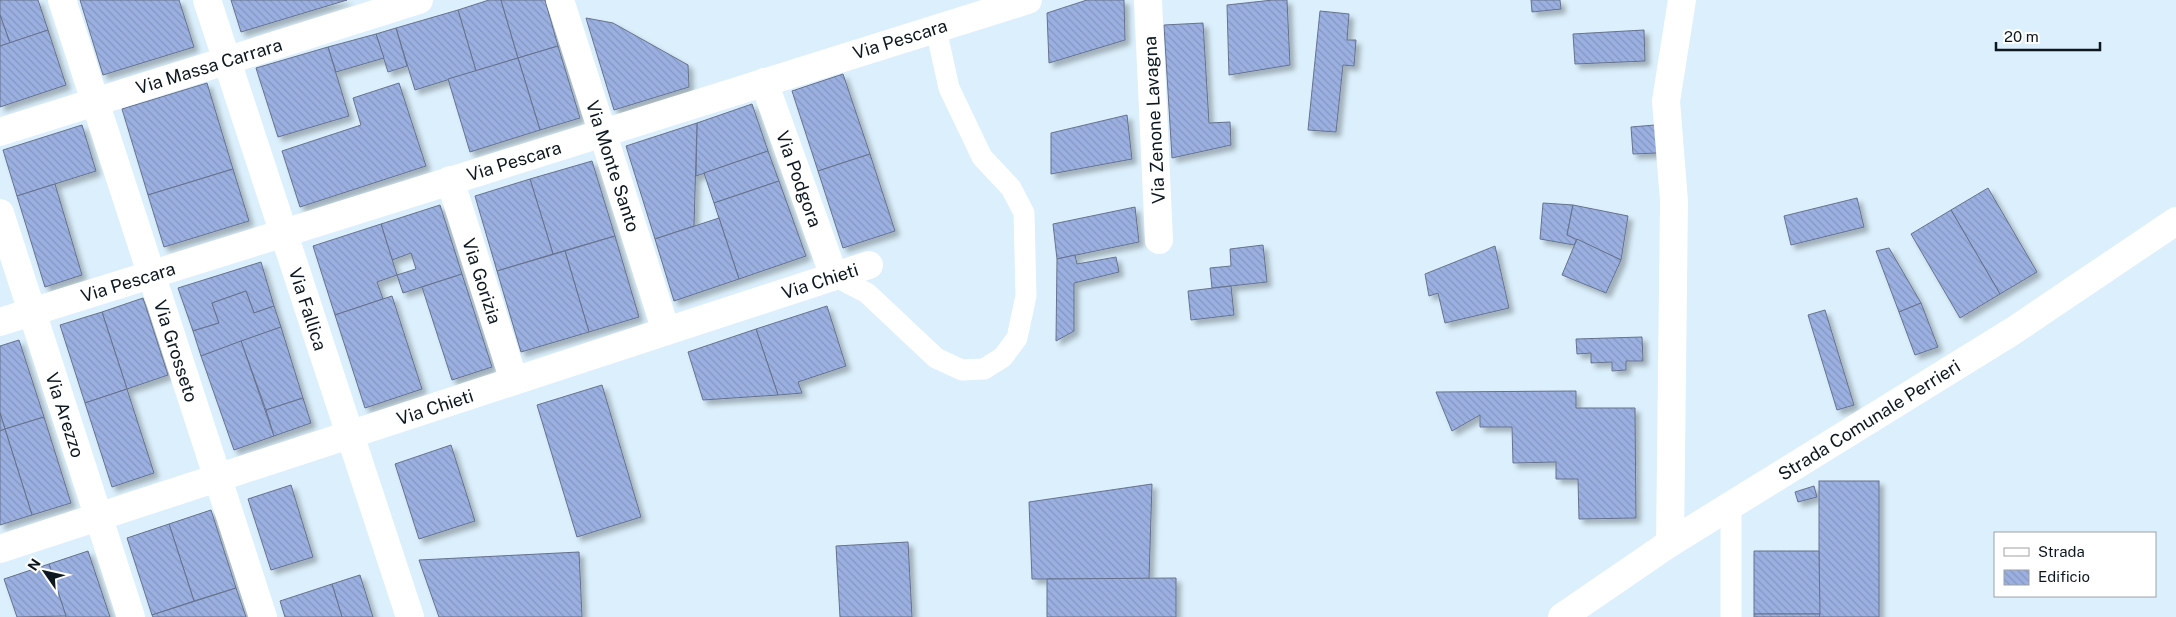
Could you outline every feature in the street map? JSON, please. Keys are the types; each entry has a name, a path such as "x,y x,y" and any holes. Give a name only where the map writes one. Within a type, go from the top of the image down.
{"street":[{"name":"Via Grosseto","path":"62,0 263,617"},
{"name":"Via Fallica","path":"207,0 410,617"},
{"name":"Via Massa Carrara","path":"0,132 226,61 376,6 418,0"},
{"name":"Via Monte Santo","path":"560,0 666,331"},
{"name":"Via Pescara","path":"0,322 1028,0"},
{"name":"Via Zenone Lavagna","path":"1148,0 1159,240"},
{"path":"1670,543 1674,201 1666,101 1682,0"},
{"name":"Via Podgora","path":"764,82 834,276"},
{"name":"Via Gorizia","path":"450,180 514,381"},
{"name":"Via Arezzo","path":"0,213 131,617"},
{"name":"Strada Comunale Perrieri","path":"1562,617 1670,543 2013,331 2176,221"},
{"name":"Via Chieti","path":"0,549 869,265"}],"lane":[{"path":"834,276 867,293 936,358 962,370 984,369 1003,357 1017,338 1026,296 1024,213 1011,188 982,156 949,88 936,29"},
{"path":"1731,505 1731,617"}],"building":[{"path":"0,0 38,0 48,30 10,43 0,15"},
{"path":"80,0 179,0 194,47 103,75"},
{"path":"231,0 347,0 241,32"},
{"path":"489,0 501,0 518,58 476,71 458,10"},
{"path":"501,0 545,0 558,46 518,58"},
{"path":"1087,0 1124,0 1125,40 1049,63 1047,13"},
{"path":"1287,0 1290,65 1229,75 1227,5"},
{"path":"1531,0 1560,0 1561,9 1532,12"},
{"path":"458,10 476,71 415,90 396,28"},
{"path":"1320,11 1349,14 1347,40 1356,40 1354,66 1343,65 1336,132 1308,130"},
{"path":"0,15 10,43 0,46"},
{"path":"586,18 613,23 688,65 689,87 614,110"},
{"path":"1203,23 1209,123 1230,122 1231,145 1172,158 1164,25"},
{"path":"396,28 407,66 388,72 376,34"},
{"path":"48,30 66,85 0,107 0,46"},
{"path":"1644,30 1645,61 1575,64 1573,34"},
{"path":"376,34 384,58 336,72 328,47"},
{"path":"558,46 580,118 540,130 518,58"},
{"path":"328,47 349,116 278,137 256,68"},
{"path":"518,58 540,130 470,152 448,79"},
{"path":"843,74 870,154 818,171 792,91"},
{"path":"207,83 233,169 148,195 122,109"},
{"path":"399,83 426,166 300,207 282,151 361,125 353,98"},
{"path":"752,104 768,151 696,176 697,123"},
{"path":"1127,115 1132,159 1051,174 1051,133"},
{"path":"697,123 694,226 655,239 626,146"},
{"path":"82,125 96,171 17,196 3,150"},
{"path":"1655,125 1657,153 1633,154 1631,127"},
{"path":"768,151 779,181 714,203 704,173"},
{"path":"870,154 895,231 843,248 818,171"},
{"path":"592,161 615,236 553,254 530,179"},
{"path":"233,169 249,221 164,247 148,195"},
{"path":"530,179 553,254 497,271 475,196"},
{"path":"779,181 806,256 739,279 714,203"},
{"path":"55,184 82,275 45,287 17,196"},
{"path":"1988,188 2037,272 2000,294 1951,210"},
{"path":"1857,198 1864,227 1791,245 1784,216"},
{"path":"1543,203 1573,205 1567,235 1577,239 1574,245 1540,239"},
{"path":"440,205 462,274 403,293 397,275 416,269 411,253 392,260 381,224"},
{"path":"1573,205 1628,216 1621,260 1567,235"},
{"path":"1135,207 1139,242 1057,259 1053,224"},
{"path":"1951,210 2000,294 1960,318 1911,234"},
{"path":"719,218 739,279 674,301 655,239"},
{"path":"381,224 397,275 377,282 383,299 335,315 313,246"},
{"path":"615,236 639,317 589,332 565,251"},
{"path":"1577,239 1621,260 1606,293 1562,275"},
{"path":"1263,245 1267,282 1212,288 1210,268 1231,266 1230,249"},
{"path":"1495,246 1509,308 1445,323 1438,293 1429,296 1425,274"},
{"path":"1889,248 1921,303 1899,312 1876,251"},
{"path":"565,251 589,332 521,352 497,271"},
{"path":"1075,255 1077,264 1116,257 1119,272 1074,283 1074,331 1056,341 1057,259"},
{"path":"261,262 274,306 254,313 246,291 212,303 219,323 193,331 178,288"},
{"path":"462,274 492,367 452,380 422,287"},
{"path":"1231,286 1234,315 1191,320 1188,291"},
{"path":"246,291 254,313 274,306 281,327 201,356 193,331 219,323 212,303"},
{"path":"392,296 422,389 365,408 335,315"},
{"path":"143,298 168,375 127,389 102,312"},
{"path":"1921,303 1938,347 1915,355 1899,312"},
{"path":"827,306 846,366 798,382 802,393 778,395 756,329"},
{"path":"1825,310 1854,405 1837,410 1808,315"},
{"path":"102,312 127,389 85,403 60,325"},
{"path":"281,327 303,398 266,410 241,341"},
{"path":"756,329 778,395 703,400 688,352"},
{"path":"1642,337 1643,361 1626,361 1626,370 1612,371 1612,362 1591,363 1591,353 1577,354 1576,339"},
{"path":"19,340 44,417 5,429 0,413 0,346"},
{"path":"241,341 274,436 234,450 201,356"},
{"path":"602,385 641,517 577,537 537,405"},
{"path":"127,389 154,473 112,487 85,403"},
{"path":"1576,391 1576,408 1635,408 1636,518 1579,519 1578,479 1556,479 1556,462 1513,463 1512,427 1480,427 1480,415 1452,431 1436,392"},
{"path":"303,398 311,423 274,436 266,410"},
{"path":"0,413 5,429 0,431"},
{"path":"44,417 71,503 32,515 5,429"},
{"path":"5,429 32,515 0,525 0,431"},
{"path":"451,445 475,521 419,539 395,464"},
{"path":"1819,481 1879,481 1879,617 1819,617"},
{"path":"1152,484 1149,579 1032,579 1029,502"},
{"path":"291,485 313,557 271,570 248,499"},
{"path":"1814,486 1817,497 1798,502 1795,492"},
{"path":"211,510 236,588 194,601 169,524"},
{"path":"169,524 194,601 152,615 127,538"},
{"path":"908,542 912,617 840,617 836,546"},
{"path":"88,551 110,617 66,617 49,564"},
{"path":"1754,551 1819,551 1820,614 1754,614"},
{"path":"579,552 582,617 439,617 419,560"},
{"path":"49,564 66,616 17,617 4,579"},
{"path":"360,575 373,617 342,617 332,584"},
{"path":"1176,578 1176,617 1047,617 1047,579"},
{"path":"332,584 342,617 285,617 280,601"},
{"path":"236,588 246,617 153,617 152,615"},
{"path":"1754,614 1820,614 1819,617 1754,617"}]}
